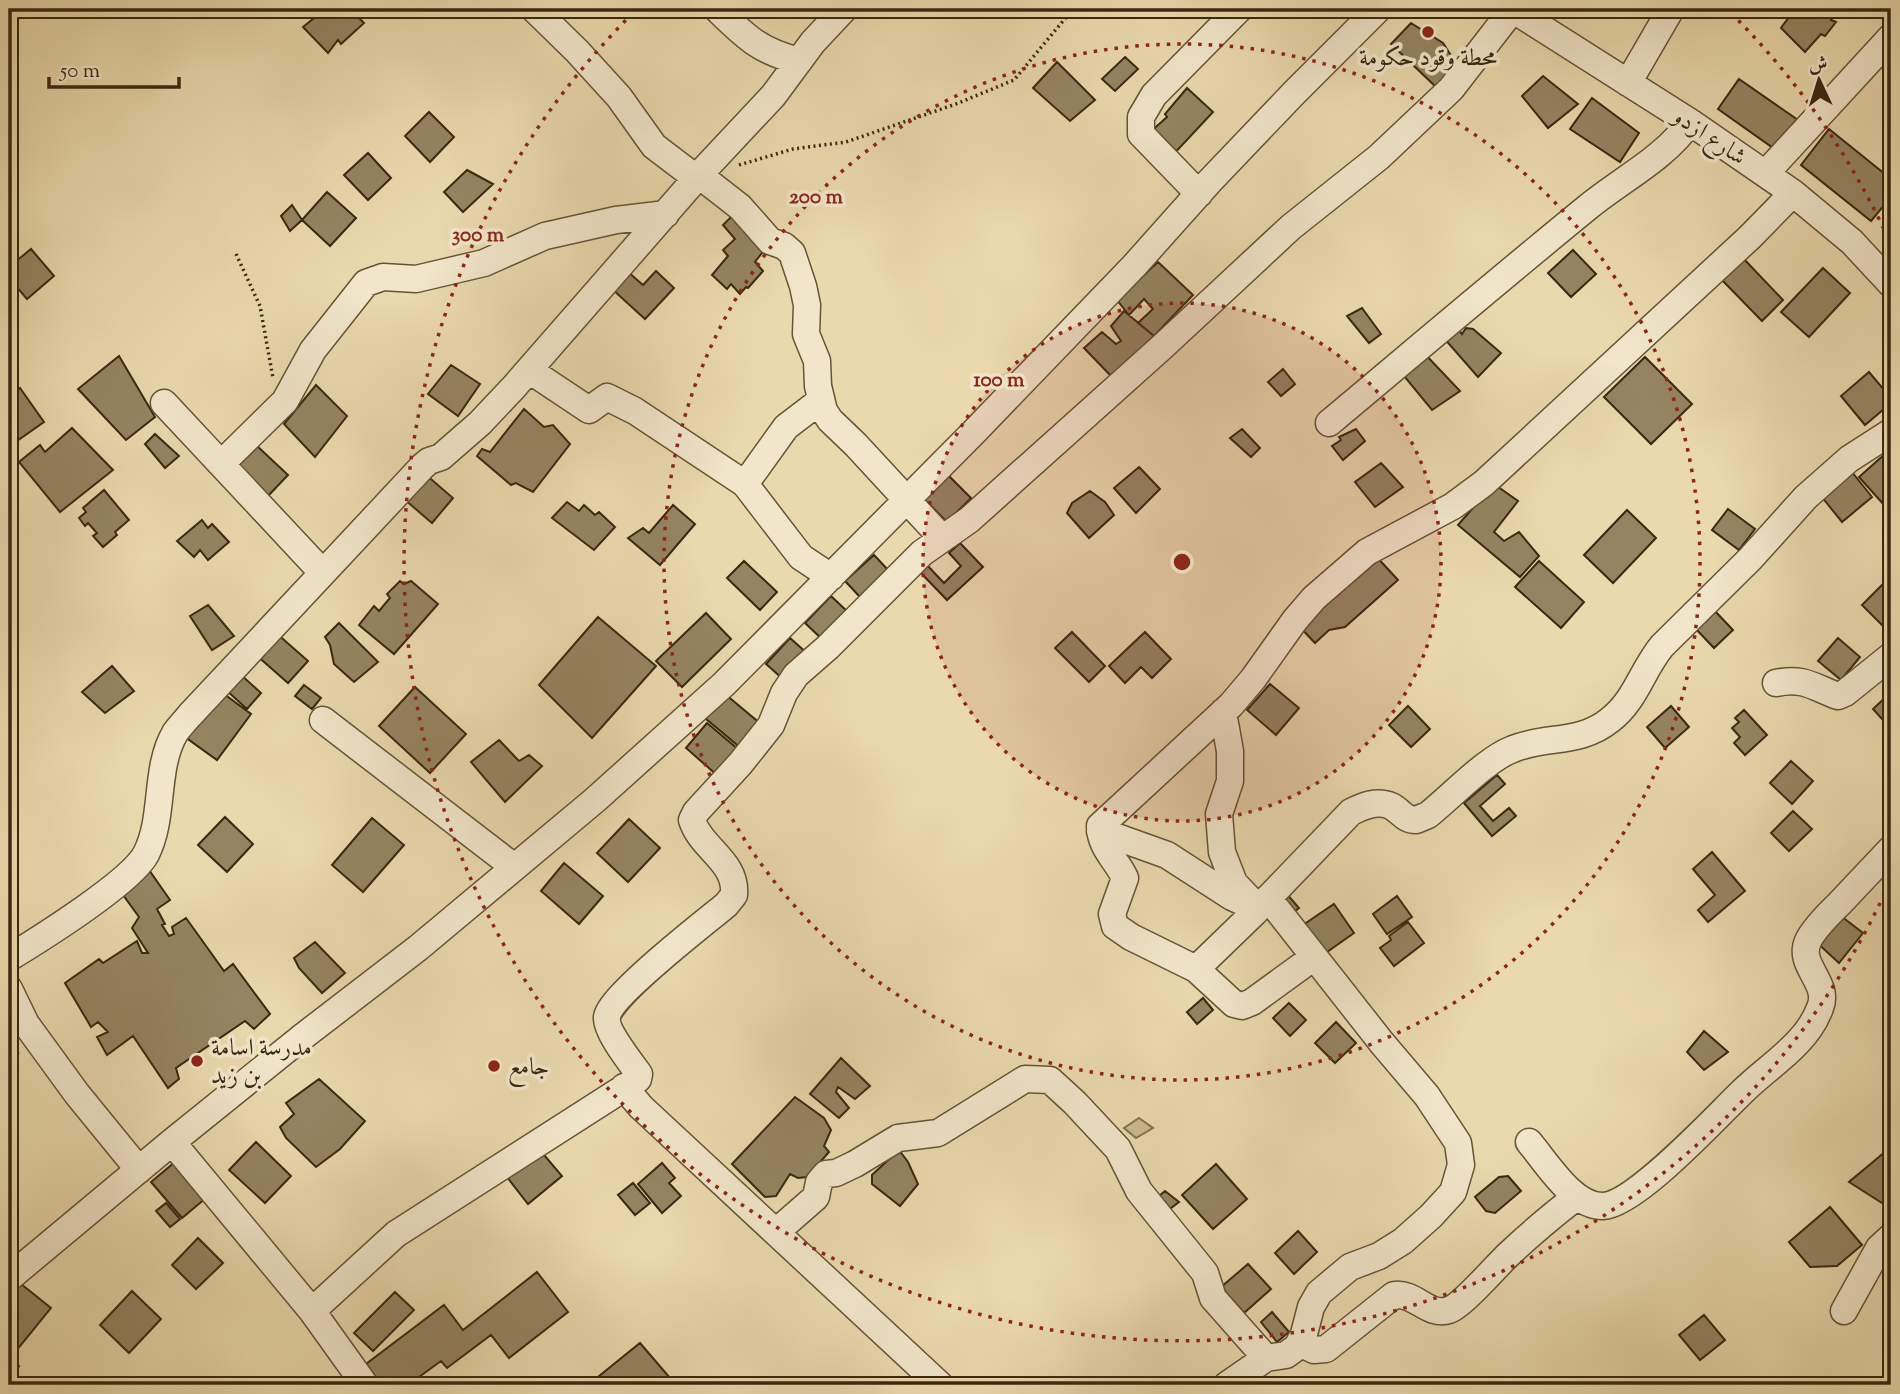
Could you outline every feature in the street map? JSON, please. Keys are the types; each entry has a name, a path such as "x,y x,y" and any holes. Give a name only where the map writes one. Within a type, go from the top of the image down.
{"street":[{"path":"534,9 578,51 619,97 654,146 740,207 770,241 785,246 792,253 807,304 806,334 817,361 820,401 830,420 942,538"},
{"path":"717,9 760,47 776,55 799,61"},
{"path":"9,958 84,908 137,867 147,853 152,837 166,756 175,733 423,466 441,457 480,423 529,370 698,176 773,96 824,29 844,9"},
{"path":"1199,194 1141,134 1141,117 1154,95 1239,9"},
{"path":"9,1278 172,1142 418,948 595,800 724,684 1134,266 1294,93 1378,9"},
{"path":"312,1311 396,1234 639,1077 606,1019 610,1009 734,895 732,874 695,831 692,820 771,725 784,693 796,675 828,647 922,553 969,520 1291,227 1378,157 1451,89 1513,9"},
{"name":"شارع ازدو","path":"1513,9 1766,173 1852,242 1891,284"},
{"path":"1628,83 1671,9"},
{"path":"1766,173 1891,37"},
{"path":"1329,423 1583,210 1671,146 1690,122"},
{"path":"1314,957 1252,1002 1242,1006 1234,1004 1196,969 1131,937 1115,926 1112,914 1125,878 1119,864 1107,851 1100,837 1100,827 1223,712 1253,679 1314,598 1367,552 1453,506 1484,483 1750,237 1793,193"},
{"path":"221,464 285,401 313,350 366,283 383,277 416,279 484,263 545,236 616,220 666,214"},
{"path":"529,370 589,410 607,397 635,411 745,484 801,557 831,577"},
{"path":"745,484 786,427 820,401"},
{"path":"164,403 322,572"},
{"path":"1196,969 1351,812 1377,803 1392,806 1404,817 1416,820 1428,815 1510,750 1526,744 1585,735 1612,719 1636,692 1650,661 1662,646 1750,559 1806,497 1849,459 1891,432"},
{"path":"1776,683 1804,681 1838,696 1891,656"},
{"path":"1223,712 1230,751 1230,780 1219,814 1222,852 1234,883 1263,903 1314,957 1427,1096 1458,1143 1461,1165 1457,1183 1448,1199 1403,1241 1350,1267 1319,1293 1311,1307 1300,1343 1286,1355 1266,1358 1227,1385"},
{"path":"323,720 514,867"},
{"path":"1100,831 1167,855 1232,897 1263,903"},
{"path":"1530,1142 1576,1197 1588,1204 1615,1204 1629,1196 1682,1152 1742,1091 1798,1043 1813,1024 1822,1005 1822,987 1808,966 1805,952 1808,941 1821,923 1891,849"},
{"path":"9,989 26,1024 77,1094 139,1170"},
{"path":"776,1232 816,1197 819,1182 826,1174 836,1173 855,1164 898,1138 938,1133 1025,1079 1049,1080 1075,1103 1118,1149 1139,1191 1205,1273 1213,1298 1266,1358"},
{"path":"624,1087 641,1107 940,1385"},
{"path":"172,1142 312,1311 365,1385"},
{"path":"1300,1343 1314,1350 1326,1349 1394,1295 1411,1296 1433,1310 1454,1308 1510,1252 1576,1197"},
{"path":"1844,1311 1879,1248 1891,1237"}],"path":[{"path":"739,165 793,149 846,142 956,104 1014,80 1073,9"},
{"path":"236,254 260,306 271,373 285,401"}],"shaded area":[{"path":"1139,1118 1153,1128 1136,1138 1124,1128"}],"building":[{"path":"325,9 350,9 364,23 341,44 338,40 328,53 303,27"},
{"path":"375,9 394,9 384,18"},
{"path":"1795,9 1838,9 1831,20 1836,22 1825,36 1821,34 1805,52 1781,28"},
{"path":"1411,23 1443,43 1457,65 1436,87 1391,44"},
{"path":"1125,57 1138,69 1115,91 1102,79"},
{"path":"1057,62 1095,100 1070,121 1033,88"},
{"path":"1543,76 1578,104 1548,128 1522,96"},
{"path":"1739,79 1798,120 1776,150 1718,109"},
{"path":"1187,88 1213,112 1170,158 1148,134 1167,117 1165,114"},
{"path":"1592,98 1639,133 1620,162 1570,129"},
{"path":"429,112 454,137 430,162 405,136"},
{"path":"1829,129 1891,179 1891,197 1871,221 1801,165"},
{"path":"368,153 391,178 368,200 344,175"},
{"path":"467,170 493,184 463,212 444,192"},
{"path":"327,192 356,218 330,246 302,220"},
{"path":"292,205 302,220 290,231 281,216"},
{"path":"735,213 765,249 755,262 763,271 740,294 731,284 727,289 712,275 728,256 723,250 735,239 723,225"},
{"path":"31,249 54,276 27,299 9,278 9,267"},
{"path":"1573,250 1596,274 1571,297 1548,273"},
{"path":"1742,257 1783,300 1762,321 1720,278"},
{"path":"1158,262 1193,295 1154,336 1138,323 1153,309 1144,299 1129,315 1117,300"},
{"path":"1823,268 1850,293 1809,337 1781,312"},
{"path":"656,271 674,288 645,319 612,289 628,272 643,285"},
{"path":"1362,308 1381,334 1369,343 1347,316"},
{"path":"1124,311 1154,336 1112,377 1084,348 1102,332 1116,344 1121,341 1111,326"},
{"path":"1456,326 1462,334 1466,328 1473,329 1501,353 1478,377 1442,336"},
{"path":"1423,352 1460,391 1432,410 1399,370"},
{"path":"119,356 155,417 126,440 78,389"},
{"path":"1645,357 1692,404 1651,444 1604,397"},
{"path":"451,365 480,384 458,416 428,394"},
{"path":"1283,369 1295,384 1281,396 1268,382"},
{"path":"1869,372 1891,398 1891,403 1865,425 1841,396"},
{"path":"316,385 347,416 315,457 284,424"},
{"path":"20,388 44,422 14,443 9,435 9,396"},
{"path":"524,409 544,427 553,425 570,444 533,492 516,483 511,485 477,456 482,449 490,452"},
{"path":"72,428 113,470 60,512 19,462 40,445 45,452"},
{"path":"1242,429 1260,448 1251,457 1230,438"},
{"path":"1356,429 1365,441 1343,460 1332,446 1341,440 1339,437"},
{"path":"155,434 179,456 165,468 145,444"},
{"path":"256,445 288,475 267,497 235,467"},
{"path":"1885,454 1891,461 1891,500 1885,506 1859,477"},
{"path":"1381,463 1403,487 1375,507 1355,482"},
{"path":"1139,467 1160,489 1136,513 1114,488"},
{"path":"1852,472 1872,497 1842,522 1821,496"},
{"path":"425,474 453,498 432,523 404,499"},
{"path":"947,474 971,498 947,522 923,498"},
{"path":"1494,484 1518,501 1494,532 1504,541 1519,532 1539,556 1520,577 1458,525"},
{"path":"104,490 129,520 103,547 93,536 97,533 88,523 85,526 79,518 86,512 83,508"},
{"path":"1090,491 1105,502 1114,515 1089,538 1067,513 1072,503"},
{"path":"567,502 579,511 584,505 595,515 599,512 615,527 594,550 552,518"},
{"path":"673,505 695,524 660,565 628,538 643,528 649,533"},
{"path":"1728,509 1755,529 1739,550 1712,530"},
{"path":"1627,510 1656,538 1613,583 1584,555"},
{"path":"202,520 208,528 212,524 229,542 208,560 200,550 194,557 177,541"},
{"path":"960,543 983,567 947,600 918,570 925,563 944,583 961,566 949,553"},
{"path":"1373,553 1398,580 1345,627 1329,630 1315,643 1297,624"},
{"path":"874,555 889,571 860,597 845,581"},
{"path":"744,561 777,592 760,610 727,578"},
{"path":"1539,561 1584,602 1561,628 1515,587"},
{"path":"1891,576 1891,634 1862,605"},
{"path":"400,581 404,584 411,581 438,604 394,654 359,625 374,606 379,611 390,598 387,594"},
{"path":"831,596 850,614 824,641 805,623"},
{"path":"208,605 234,636 212,650 190,616"},
{"path":"1713,609 1733,630 1714,648 1694,627"},
{"path":"706,613 731,639 682,687 656,661"},
{"path":"598,617 656,666 592,738 539,685"},
{"path":"339,623 378,662 354,682 334,664 330,645 325,637"},
{"path":"275,632 308,661 288,683 255,654"},
{"path":"1072,632 1105,666 1089,682 1055,648"},
{"path":"1145,632 1171,659 1152,678 1141,667 1125,683 1109,666"},
{"path":"790,638 808,654 784,680 766,664"},
{"path":"1838,638 1860,657 1841,680 1818,661"},
{"path":"112,666 134,691 105,713 82,692"},
{"path":"240,674 261,693 247,709 226,690"},
{"path":"1270,684 1299,708 1276,735 1247,710"},
{"path":"304,685 321,698 312,709 295,696"},
{"path":"415,687 466,734 430,773 379,726"},
{"path":"220,691 251,714 217,760 185,737"},
{"path":"1891,692 1891,729 1873,709"},
{"path":"725,694 762,725 742,749 705,718"},
{"path":"1408,706 1430,729 1411,747 1389,725"},
{"path":"1671,706 1689,727 1665,748 1647,727"},
{"path":"1744,710 1767,735 1745,755 1734,743 1740,737 1732,728 1739,722 1735,718"},
{"path":"707,723 739,750 718,776 686,748"},
{"path":"499,740 519,761 529,755 542,766 505,802 471,762"},
{"path":"1791,761 1813,781 1792,804 1770,783"},
{"path":"1497,775 1505,784 1480,806 1493,821 1509,808 1516,816 1492,836 1464,803"},
{"path":"1793,811 1812,829 1789,851 1771,833"},
{"path":"225,817 253,844 227,872 198,845"},
{"path":"372,818 404,845 363,892 332,865"},
{"path":"629,819 660,848 628,882 597,853"},
{"path":"1712,852 1745,891 1708,922 1698,910 1715,895 1693,869"},
{"path":"564,863 603,896 579,924 541,891"},
{"path":"147,867 170,900 157,909 169,936 174,934 172,927 186,918 224,971 233,964 270,1014 254,1029 245,1021 176,1068 179,1079 168,1088 133,1036 107,1055 97,1037 108,1032 98,1022 91,1027 65,983 99,959 103,963 137,941 142,953 148,953 132,928 139,917 118,888"},
{"path":"1286,893 1299,908 1290,915 1277,900"},
{"path":"1397,896 1412,917 1387,934 1373,914"},
{"path":"1334,904 1354,933 1324,954 1303,925"},
{"path":"1837,913 1863,933 1839,963 1815,941"},
{"path":"1408,922 1424,943 1394,966 1380,948 1391,940 1389,936"},
{"path":"315,942 345,973 322,993 299,968 294,958"},
{"path":"1203,998 1213,1010 1197,1024 1187,1012"},
{"path":"1289,1003 1306,1020 1290,1036 1273,1018"},
{"path":"1336,1022 1356,1043 1335,1063 1315,1043"},
{"path":"1704,1031 1728,1052 1704,1070 1687,1052"},
{"path":"841,1058 870,1086 855,1099 838,1087 836,1092 849,1108 839,1118 810,1094"},
{"path":"319,1079 365,1121 340,1149 316,1167 286,1138 280,1127 294,1114 286,1103"},
{"path":"795,1097 824,1118 831,1130 824,1146 829,1152 807,1177 798,1178 790,1174 776,1196 765,1197 732,1164"},
{"path":"256,1142 291,1176 265,1203 229,1170"},
{"path":"1891,1147 1891,1195 1882,1203 1849,1182"},
{"path":"539,1149 562,1176 528,1204 507,1177"},
{"path":"899,1150 918,1184 900,1206 872,1184 872,1175"},
{"path":"175,1162 206,1198 182,1218 151,1182"},
{"path":"662,1163 675,1178 669,1183 681,1196 662,1213 638,1184"},
{"path":"1216,1164 1247,1199 1213,1229 1182,1195"},
{"path":"1508,1176 1521,1191 1495,1213 1486,1211 1475,1197 1499,1177"},
{"path":"633,1183 650,1203 635,1215 618,1195"},
{"path":"1165,1191 1179,1202 1162,1215 1153,1201"},
{"path":"166,1203 180,1219 170,1227 156,1211"},
{"path":"1830,1207 1862,1245 1837,1266 1810,1267 1789,1242"},
{"path":"1298,1231 1317,1252 1294,1274 1275,1253"},
{"path":"198,1238 223,1263 196,1289 172,1265"},
{"path":"1248,1264 1271,1289 1244,1313 1221,1287"},
{"path":"537,1272 568,1312 509,1358 491,1335 447,1368 441,1361 408,1385 373,1385 367,1378 373,1373 366,1364 444,1305 463,1330"},
{"path":"21,1284 51,1308 12,1356 9,1353 9,1299"},
{"path":"132,1291 161,1319 129,1353 100,1325"},
{"path":"395,1292 414,1310 373,1351 354,1333"},
{"path":"1272,1312 1289,1332 1277,1342 1261,1322"},
{"path":"1704,1315 1725,1340 1700,1360 1679,1335"},
{"path":"640,1343 676,1385 588,1385"},
{"path":"9,1360 19,1366 9,1382"}],"place":[{"name":"محطة وقود حكومة","path":"1428,32"},
{"name":"مدرسة اسامة بن زيد","path":"197,1061"},
{"name":"جامع","path":"494,1066"}]}
